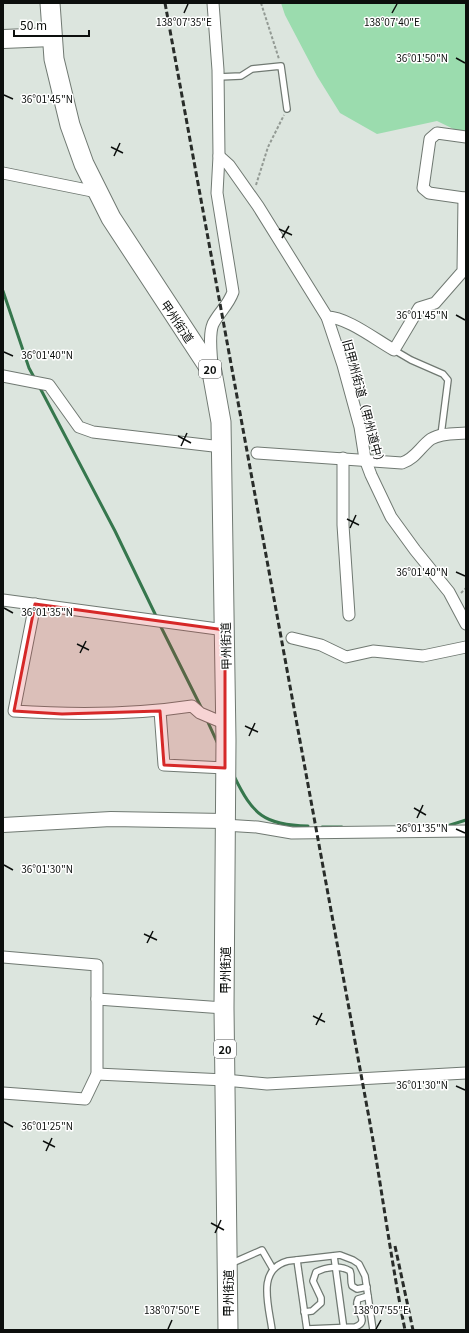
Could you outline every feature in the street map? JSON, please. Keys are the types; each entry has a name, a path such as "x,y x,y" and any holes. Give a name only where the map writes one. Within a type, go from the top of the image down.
{"highway":[{"name":"甲州街道","path":"50,3 54,59 70,125 84,164 111,218 212,372 218,399 222,447 225,630 221,728 226,768 224,823 224,1008 228,1330"}],"main road":[{"path":"3,39 52,37"}],"street":[{"path":"212,372 211,330 214,323 229,302 233,292 217,193 219,156 218,77 213,3"},
{"path":"327,317 333,317 351,325 394,350 419,308 435,303 463,271 465,198 429,193 423,188 430,139 437,133 466,137"},
{"name":"旧甲州街道（甲州道中）","path":"219,156 229,164 252,197 327,317 343,365 360,427 365,459 370,475 391,517 414,550 449,592 466,624"},
{"path":"3,173 97,192"},
{"path":"3,376 42,382 54,390 79,427 93,432 222,447"},
{"path":"257,453 365,459 402,463 410,460 432,439 441,435 466,433"},
{"path":"343,458 343,525 349,615"},
{"path":"3,600 225,630"},
{"path":"35,604 14,711 62,714 160,711 192,706 221,728"},
{"path":"292,638 321,645 346,656 373,651 423,656 466,647"},
{"path":"160,711 164,765 226,768"},
{"path":"3,825 111,819 224,823 292,833 466,831"},
{"path":"3,957 97,965 98,1074 85,1098 3,1093"},
{"path":"97,998 224,1008"},
{"path":"98,1074 225,1080 267,1084 466,1073"}],"lane":[{"path":"218,77 241,76 252,68 281,66 287,109"},
{"path":"394,350 411,360 443,374 448,380 441,435"},
{"path":"227,1266 262,1250 273,1269"},
{"path":"334,1256 344,1329"},
{"path":"272,1330 266,1286 268,1277 273,1269 280,1263 334,1256 345,1256 359,1264 363,1269 373,1330"},
{"path":"297,1260 307,1330 344,1329 360,1325 363,1321 362,1316 356,1307 356,1303 358,1299 368,1296"},
{"path":"304,1312 318,1308 320,1303 321,1298 312,1281 316,1272 335,1267 345,1268 350,1271 352,1286 357,1288 367,1287"}],"path":[{"path":"261,3 281,66"},
{"path":"252,197 268,147 287,109"}],"highlighted area":[{"path":"35,604 225,630 225,768 164,765 160,711 62,714 14,711"}],"green space":[{"path":"281,3 466,3 466,135 437,121 377,134 340,113 317,76 285,15"}],"waterway":[{"path":"3,291 29,368 35,379"},
{"path":"39,386 115,531 157,618"},
{"path":"160,625 202,709"},
{"path":"207,720 218,744"},
{"path":"234,776 247,800 254,809 262,815 270,820 281,823 308,826"},
{"path":"447,826 466,820"},
{"path":"322,827 342,827"}],"railway":[{"path":"165,3 372,1135 405,1330"},
{"path":"395,1246 413,1330"}]}
